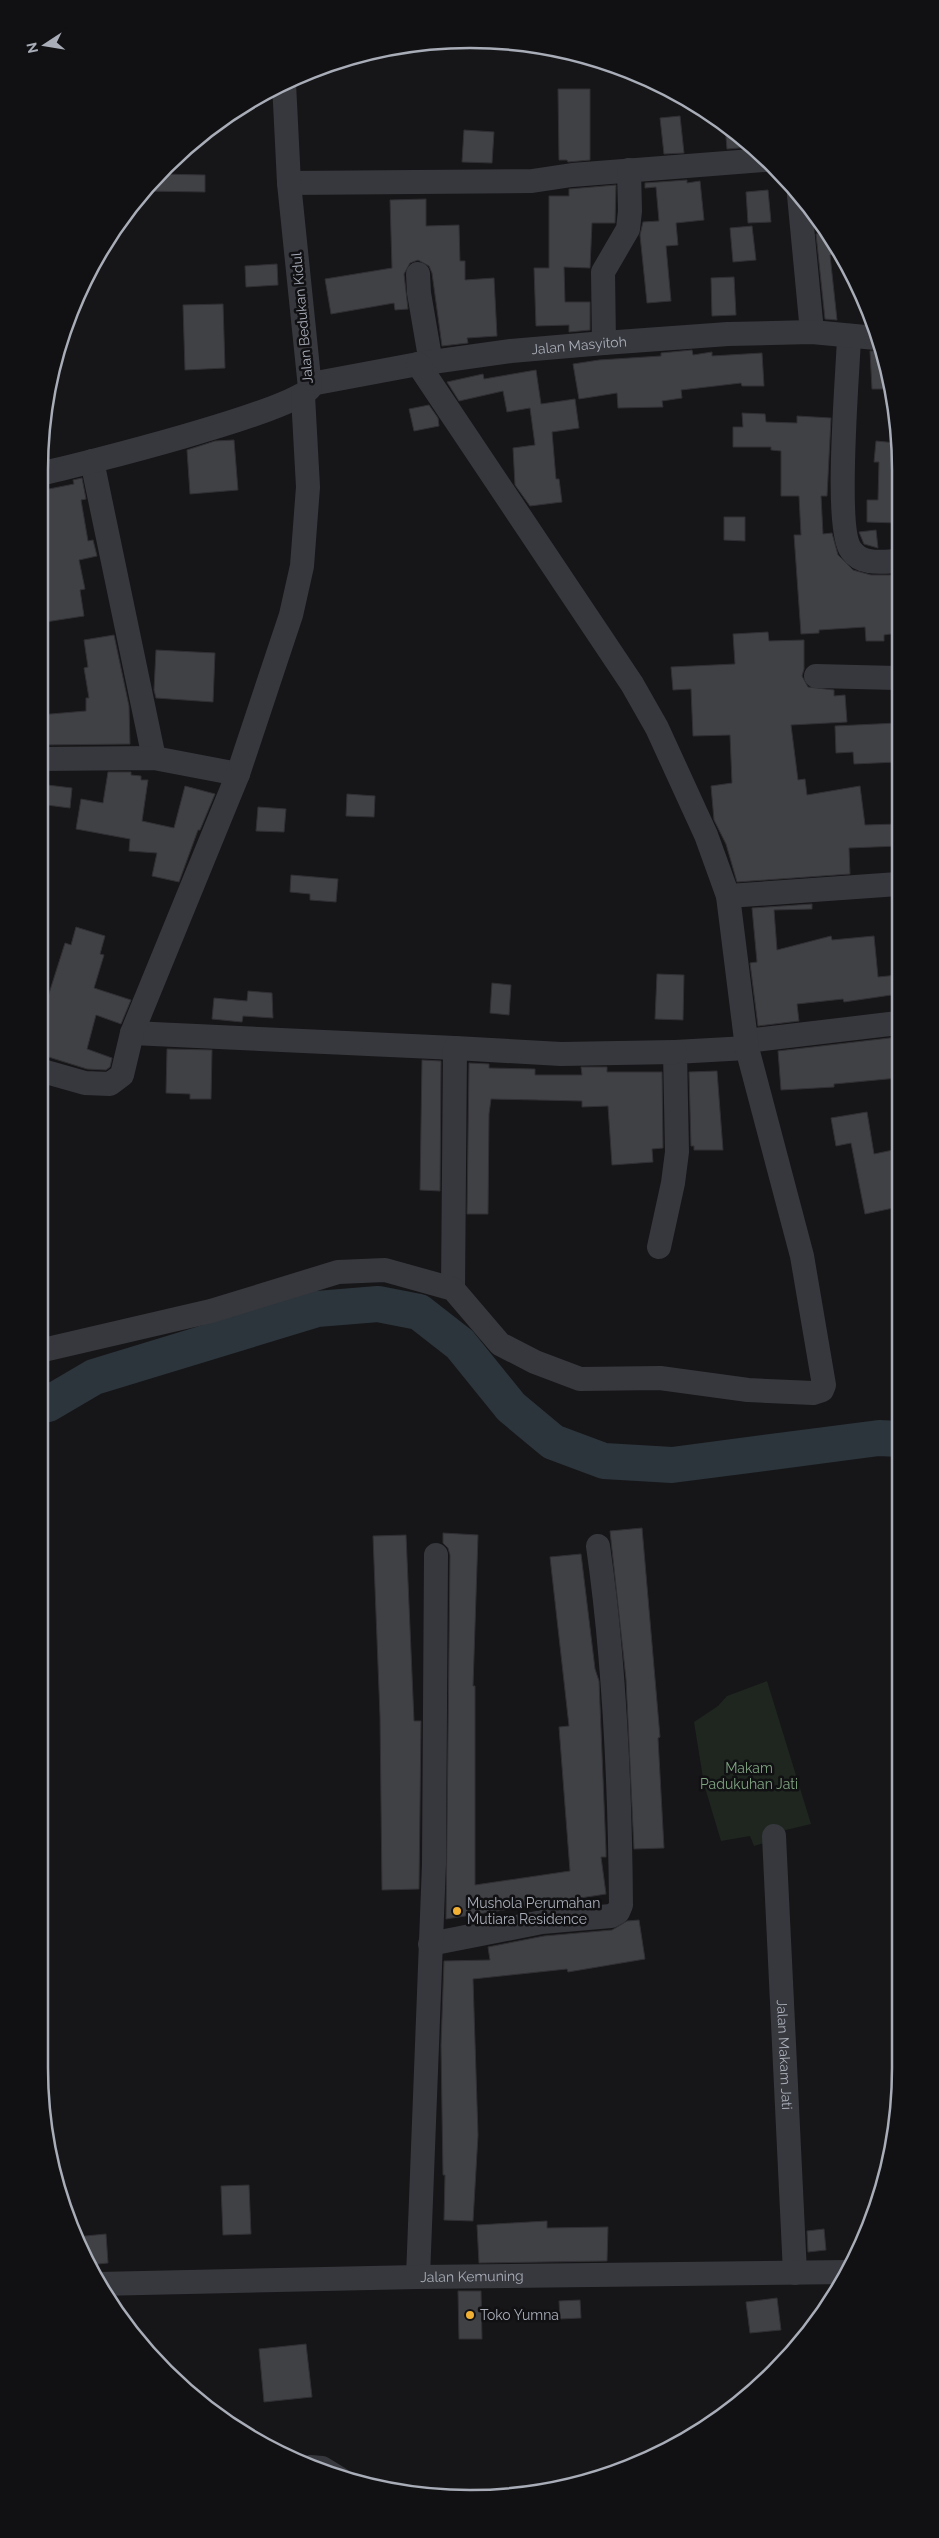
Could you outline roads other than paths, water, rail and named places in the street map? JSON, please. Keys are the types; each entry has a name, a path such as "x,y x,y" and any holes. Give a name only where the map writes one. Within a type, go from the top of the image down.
{"street":[{"name":"Jalan Bedukan Kidul","path":"48,472 92,462 249,416 307,390 289,183 284,90"},
{"path":"289,183 532,181 629,170 757,161"},
{"path":"604,344 603,272 628,229 630,211 629,170"},
{"path":"800,208 812,332"},
{"path":"48,1349 211,1311 338,1272 385,1270 453,1288 500,1344 535,1362 580,1379 660,1378 748,1390 813,1393 822,1390 824,1385 802,1256 747,1044 728,896 706,834 657,728 632,684 425,363 418,294 418,274"},
{"name":"Jalan Masyitoh","path":"307,390 425,363 511,351 728,334 812,332 870,338"},
{"path":"850,336 843,463 845,537 851,550 858,557 873,563 892,561"},
{"path":"48,1072 85,1082 110,1084 122,1075 132,1033 238,774 292,615 302,566 308,487 307,390"},
{"path":"92,462 154,758"},
{"path":"816,676 892,678"},
{"path":"48,759 154,758 238,774"},
{"path":"728,896 892,884"},
{"path":"132,1033 561,1054 675,1052 747,1044 892,1023"},
{"path":"453,1288 455,1048"},
{"path":"659,1247 674,1183 677,1152 675,1052"},
{"path":"430,1944 542,1922 611,1916 618,1912 620,1905 620,1796 603,1585 598,1546"},
{"path":"418,2277 434,1864 436,1555"},
{"name":"Jalan Makam Jati","path":"774,1836 795,2272"},
{"name":"Jalan Kemuning","path":"106,2284 418,2277 839,2272"}],"waterway":[{"path":"48,1404 94,1377 317,1309 378,1304 419,1312 460,1344 511,1407 553,1442 604,1461 672,1465 879,1438 892,1439"}],"place":[{"name":"Mushola Perumahan Mutiara Residence","path":"457,1911"},
{"name":"Toko Yumna","path":"470,2315"}],"park label":[{"name":"Makam Padukuhan Jati","path":"749,1776"}]}
